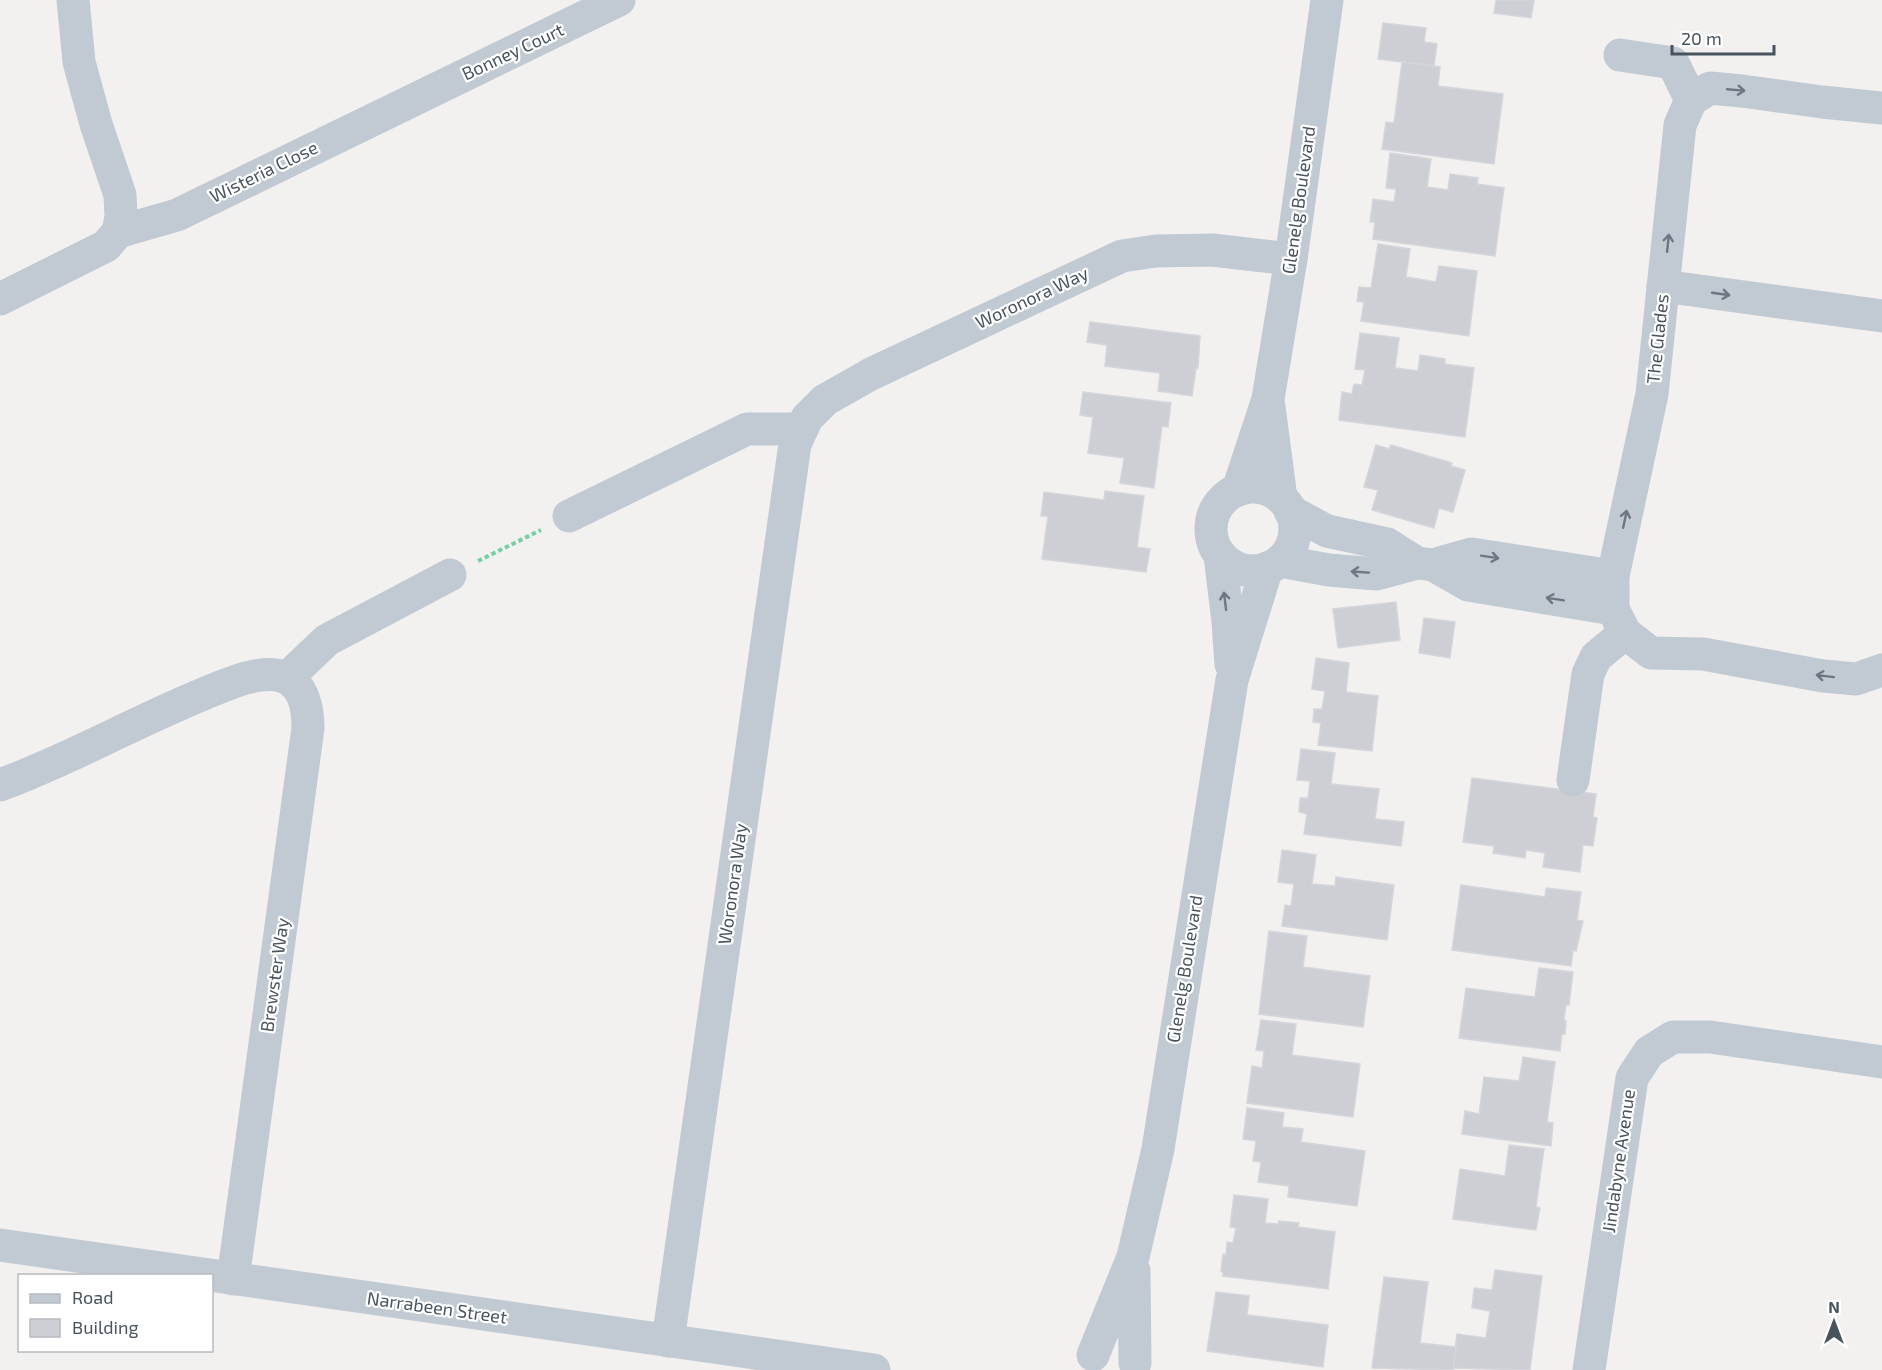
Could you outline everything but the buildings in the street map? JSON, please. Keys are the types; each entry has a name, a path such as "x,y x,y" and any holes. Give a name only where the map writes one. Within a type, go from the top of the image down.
{"street":[{"path":"73,0 79,62 96,124 120,195 121,217 118,232"},
{"name":"Glenelg Boulevard","path":"1238,490 1268,399 1291,259 1327,0"},
{"name":"Bonney Court","path":"407,102 611,5"},
{"path":"1620,56 1673,63 1691,100 1710,88 1882,108"},
{"name":"The Glades","path":"1619,621 1613,576 1652,394 1680,125 1691,100"},
{"name":"Wisteria Close","path":"0,299 106,246 118,232 177,215 407,102"},
{"name":"Woronora Way","path":"668,1341 795,444 807,418 825,399 871,374 1122,256 1156,251 1212,250 1291,259"},
{"path":"1663,286 1882,316"},
{"name":"Glenelg Boulevard","path":"1268,399 1286,504"},
{"path":"569,516 747,429 801,429"},
{"path":"1613,576 1472,554 1425,564 1376,573 1273,565 1254,571 1229,564 1220,555 1213,544 1212,518 1217,506 1226,497 1238,490 1260,488 1327,531 1387,544 1425,564 1468,585 1619,621 1651,653 1703,654 1823,676 1856,679 1882,670"},
{"path":"1273,565 1289,550 1294,538 1294,524 1286,504"},
{"name":"Glenelg Boulevard","path":"1220,555 1232,680"},
{"name":"Glenelg Boulevard","path":"1081,1362 1133,1257 1158,1149 1232,680 1273,565"},
{"path":"0,785 34,772 232,682 260,676 275,675 286,678 327,640 450,575"},
{"path":"1573,780 1588,674 1619,621"},
{"name":"Brewster Way","path":"233,1278 308,728 308,711 303,698 297,688 286,678"},
{"name":"Jindabyne Avenue","path":"1589,1370 1632,1078 1649,1052 1673,1037 1710,1037 1882,1062"},
{"name":"Narrabeen Street","path":"0,1245 205,1274"},
{"name":"Glenelg Boulevard","path":"1133,1257 1138,1366"},
{"name":"Narrabeen Street","path":"213,1275 874,1370"},
{"path":"1081,1362 1107,1353 1122,1356 1138,1366"}],"path":[{"path":"450,575 569,516"}]}
